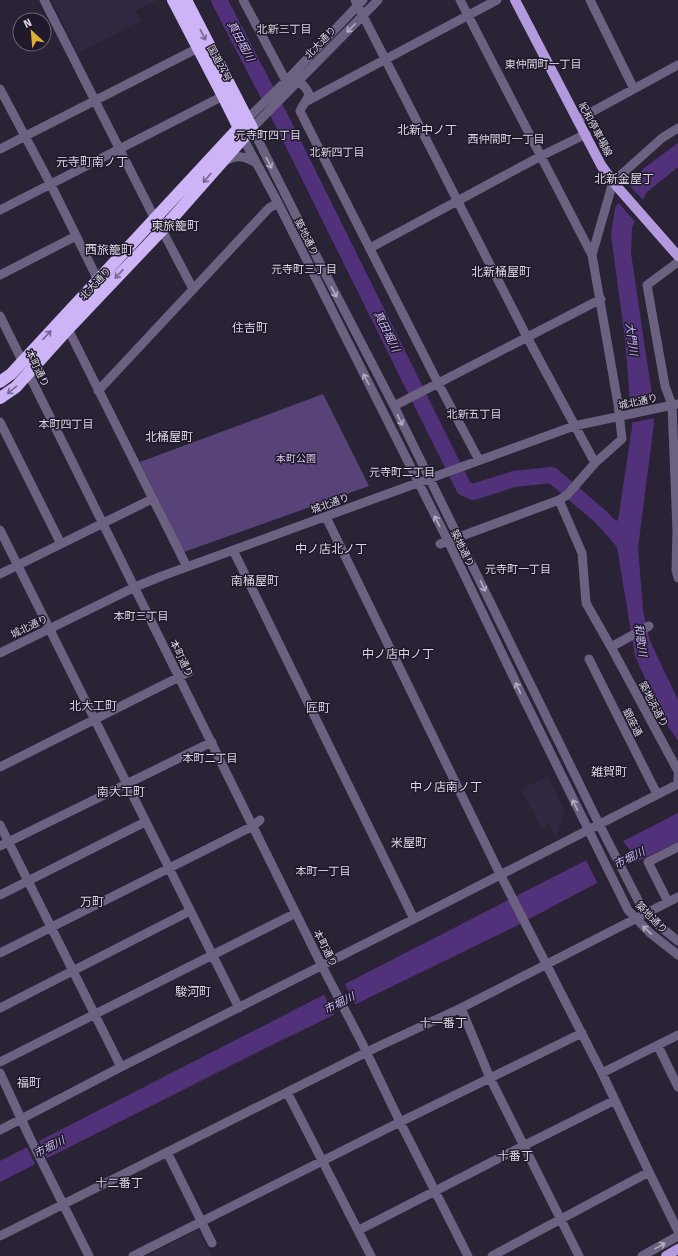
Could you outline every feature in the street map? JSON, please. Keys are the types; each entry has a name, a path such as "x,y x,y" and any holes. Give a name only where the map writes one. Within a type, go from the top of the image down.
{"highway":[{"name":"国道24号","path":"173,0 224,96 245,128"},
{"name":"国道24号","path":"186,0 245,128"},
{"name":"北大通り","path":"0,382 11,374 98,280 220,163 245,128"},
{"name":"北大通り","path":"0,398 16,386 68,329 158,224 245,128"}],"main road":[{"name":"紀和停車場線","path":"515,0 602,165 616,185 678,256"},
{"path":"666,1256 678,1249"}],"street":[{"path":"44,0 119,150 193,289"},
{"path":"243,0 286,81"},
{"name":"北大通り","path":"245,128 268,112 279,102 378,0"},
{"path":"444,543 563,497 595,463 622,439 601,299 592,255 460,0"},
{"path":"307,101 497,0"},
{"path":"590,0 634,89"},
{"path":"358,2 363,16 527,337 595,463"},
{"name":"北大通り","path":"245,128 264,103 358,2"},
{"path":"0,149 198,48"},
{"path":"578,120 678,65"},
{"path":"299,81 308,90 309,95 300,111 438,383 479,460"},
{"path":"0,89 51,185 98,280"},
{"path":"0,210 224,96"},
{"name":"築地通り","path":"245,128 257,164 418,482 444,543 628,910 650,933 678,955"},
{"name":"築地通り","path":"245,128 328,280 394,406 599,824 640,904 657,924 678,941"},
{"path":"592,255 616,185 662,138 678,128"},
{"path":"370,248 541,156 586,134"},
{"path":"220,163 236,157 247,157 257,164"},
{"path":"98,391 269,208 278,203"},
{"path":"0,275 76,236"},
{"path":"678,262 647,285 665,386 675,404 677,530 676,570 678,578"},
{"path":"394,406 601,299"},
{"name":"本町通り","path":"0,316 179,677 212,742 257,823 296,913 366,1052"},
{"path":"68,329 187,567"},
{"name":"城北通り","path":"0,653 135,587 233,550 574,426 675,404"},
{"path":"0,422 60,544"},
{"name":"築地浜通り","path":"563,497 582,553 586,603 678,772"},
{"path":"0,574 152,498"},
{"path":"326,516 500,874 602,1073 678,1231"},
{"path":"0,530 238,1008"},
{"path":"233,550 414,919"},
{"path":"611,647 649,626"},
{"name":"銀座通","path":"589,659 657,794"},
{"path":"0,767 189,672"},
{"path":"4,844 212,742"},
{"path":"0,1130 678,784 678,776"},
{"path":"0,895 145,822"},
{"path":"0,953 169,869 257,823"},
{"path":"0,825 4,844 28,881 121,1067"},
{"path":"668,902 648,862 678,847"},
{"path":"0,1236 366,1052 461,1008 678,897"},
{"path":"0,1008 190,911"},
{"path":"0,1062 296,913"},
{"path":"461,1008 490,1078 523,1146 580,1256"},
{"path":"133,1256 400,1122 582,1033"},
{"path":"602,1073 678,1036"},
{"path":"658,1046 678,1087"},
{"path":"366,1052 468,1256"},
{"path":"0,1073 29,1136 89,1256"},
{"path":"287,1092 371,1256"},
{"path":"358,1230 615,1100"},
{"path":"166,1152 212,1243"},
{"path":"492,1256 649,1172"},
{"path":"642,1256 678,1236"}],"shaded area":[{"path":"51,0 158,0 136,11 141,21 78,53"},
{"path":"548,776 565,811 556,839 549,824 541,828 521,789"},
{"path":"198,1229 212,1256 146,1256 195,1231"}],"green space":[{"name":"本町公園","path":"323,394 369,486 184,552 140,462"}],"water":[{"path":"678,143 678,167 646,193 632,228 631,253 651,388 654,423 638,548 643,610 650,641 678,700 678,741 665,722 635,656 617,547 594,520 601,513 618,521 632,427 625,339 611,235 615,208 632,181 644,168"},
{"name":"市堀川","path":"678,813 678,842 638,861 514,927 278,1042 0,1182 0,1161"}],"pier":[{"path":"628,184 645,202 636,223 617,201"},
{"path":"654,398 655,418 630,423 628,404"},
{"path":"622,840 633,854 633,861 635,865 598,884 585,858"},
{"path":"344,982 356,1006 335,1016 323,993"},
{"path":"38,1139 48,1160 36,1166 26,1145"}],"waterway":[{"name":"真田堀川","path":"219,0 283,123 464,488 473,492 514,479 552,475 601,517 614,531"}],"district":[{"name":"北新三丁目","path":"284,29"},
{"name":"東仲間町一丁目","path":"543,64"},
{"name":"北新中ノ丁","path":"427,130"},
{"name":"元寺町四丁目","path":"268,135"},
{"name":"西仲間町一丁目","path":"506,139"},
{"name":"北新四丁目","path":"337,152"},
{"name":"元寺町南ノ丁","path":"92,162"},
{"name":"北新金屋丁","path":"624,179"},
{"name":"東旅籠町","path":"175,226"},
{"name":"西旅籠町","path":"109,250"},
{"name":"元寺町三丁目","path":"304,269"},
{"name":"北新桶屋町","path":"501,272"},
{"name":"住吉町","path":"250,328"},
{"name":"北新五丁目","path":"474,414"},
{"name":"本町四丁目","path":"66,424"},
{"name":"北桶屋町","path":"169,437"},
{"name":"元寺町二丁目","path":"402,472"},
{"name":"中ノ店北ノ丁","path":"331,549"},
{"name":"元寺町一丁目","path":"518,569"},
{"name":"南桶屋町","path":"255,581"},
{"name":"本町三丁目","path":"141,616"},
{"name":"中ノ店中ノ丁","path":"398,654"},
{"name":"北大工町","path":"93,706"},
{"name":"匠町","path":"318,708"},
{"name":"本町二丁目","path":"210,758"},
{"name":"雑賀町","path":"609,772"},
{"name":"中ノ店南ノ丁","path":"446,787"},
{"name":"南大工町","path":"121,792"},
{"name":"米屋町","path":"409,843"},
{"name":"本町一丁目","path":"323,871"},
{"name":"万町","path":"92,902"},
{"name":"駿河町","path":"193,992"},
{"name":"十一番丁","path":"443,1023"},
{"name":"福町","path":"29,1083"},
{"name":"十番丁","path":"515,1156"},
{"name":"十二番丁","path":"119,1183"}],"water label":[{"name":"大門川","path":"632,339"},
{"name":"和歌川","path":"641,640"}]}
